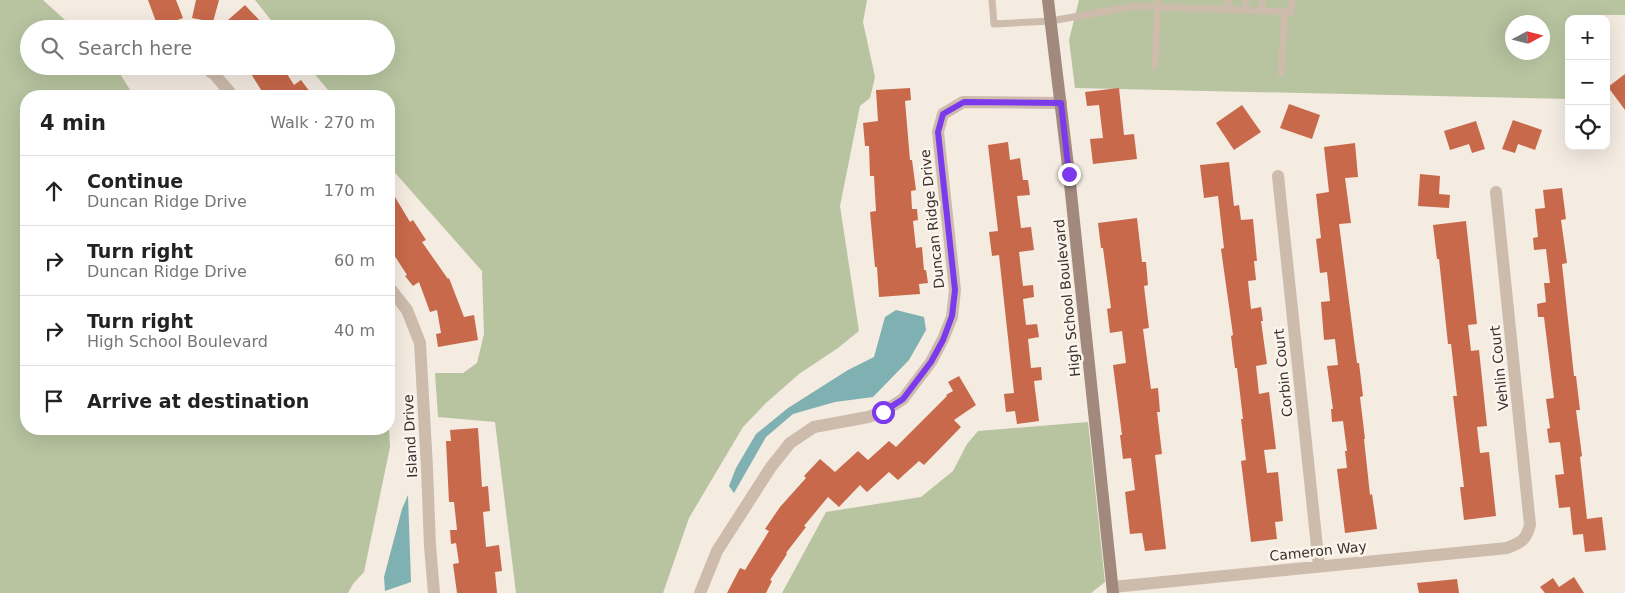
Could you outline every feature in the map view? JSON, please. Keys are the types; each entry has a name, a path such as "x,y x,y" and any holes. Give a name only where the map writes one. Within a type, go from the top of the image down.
{"street":[{"name":"High School Boulevard","path":"1048,0 1061,103 1113,590"},
{"path":"215,75 227,90"},
{"name":"Duncan Ridge Drive","path":"700,593 718,551 771,467 790,443 814,427 868,417 883,412 903,399 931,362 943,340 952,316 955,290 938,132 943,114 964,102 1061,103"},
{"name":"Corbin Court","path":"1278,176 1319,566"},
{"name":"Vehlin Court","path":"1496,192 1530,525 1527,536 1524,539"},
{"name":"Island Drive","path":"395,295 407,310 420,343 434,593"},
{"name":"Cameron Way","path":"1113,590 1319,566 1507,548 1524,539"}],"lane":[{"path":"992,0 994,24 1051,21 1135,3 1178,4 1194,9 1291,12 1292,0"},
{"path":"1194,9 1195,0"},
{"path":"1211,0 1211,9"},
{"path":"1228,0 1228,10"},
{"path":"1246,0 1246,11"},
{"path":"1262,0 1262,11"},
{"path":"1155,66 1158,4"},
{"path":"1281,73 1285,12"}],"green space":[{"path":"0,0 43,0 65,20 20,20 20,75 121,75 130,90 20,90 20,435 389,435 390,447 364,572 348,593 0,593"},
{"path":"255,0 867,0 863,22 875,77 870,98 860,106 840,206 859,331 838,348 799,374 766,403 743,427 689,518 663,593 516,593 495,422 438,417 435,373 463,373 477,363 484,334 482,271 395,173 395,90 328,90 316,75 395,75 395,20 271,20"},
{"path":"1079,0 1625,0 1625,15 1565,15 1565,99 1075,88 1069,40"},
{"path":"1088,422 1105,582 1091,593 782,593 826,512 921,497 953,471 967,444 978,431"}],"water":[{"path":"896,310 924,317 926,330 909,360 873,397 835,402 793,414 766,437 734,493 729,486 736,468 756,434 788,408 848,370 874,357 885,317"},
{"path":"408,495 411,582 385,591 384,577 402,509"}],"building":[{"path":"148,0 176,0 183,18 177,20 155,20"},
{"path":"196,0 219,0 214,20 192,18"},
{"path":"245,5 259,20 228,20"},
{"path":"1625,74 1625,110 1610,90 1610,85"},
{"path":"252,75 288,75 294,85 301,80 308,90 261,90"},
{"path":"910,88 911,100 905,101 910,160 912,160 916,190 911,191 912,209 917,209 918,220 913,221 916,248 922,247 924,270 926,270 928,283 919,284 920,294 879,297 870,212 876,211 874,176 870,176 869,146 865,146 863,123 878,121 876,90"},
{"path":"1119,88 1124,135 1134,134 1137,159 1093,164 1090,139 1103,138 1099,105 1087,106 1085,92"},
{"path":"1289,104 1320,115 1312,139 1280,128"},
{"path":"1242,105 1261,132 1234,150 1216,123"},
{"path":"1513,120 1542,130 1535,150 1518,144 1515,153 1502,149"},
{"path":"1476,121 1485,149 1472,153 1469,144 1450,150 1444,131"},
{"path":"1008,142 1010,160 1020,158 1023,180 1028,180 1030,195 1017,196 1021,228 1031,227 1034,250 1019,252 1023,286 1033,285 1034,297 1023,299 1026,325 1037,324 1039,337 1028,339 1031,368 1041,367 1042,380 1034,381 1039,421 1017,424 1015,411 1006,412 1004,394 1014,393 999,255 992,256 989,232 998,231 988,145"},
{"path":"1355,143 1358,177 1345,178 1351,223 1339,224 1363,396 1360,397 1370,495 1372,494 1377,529 1345,533 1337,469 1347,468 1345,451 1347,451 1343,421 1332,422 1331,409 1333,409 1327,366 1338,365 1335,339 1324,340 1321,302 1330,301 1327,272 1320,273 1316,239 1321,238 1316,194 1329,192 1324,147"},
{"path":"1229,162 1234,206 1239,205 1241,220 1253,219 1257,261 1254,261 1256,280 1248,281 1251,309 1261,307 1267,364 1256,366 1259,394 1269,392 1276,449 1264,450 1267,473 1278,472 1283,521 1275,522 1277,539 1251,542 1241,461 1246,460 1241,419 1243,419 1221,249 1224,248 1218,196 1204,198 1200,165"},
{"path":"1420,174 1440,176 1439,194 1450,195 1449,208 1418,206"},
{"path":"1562,188 1566,219 1561,220 1567,263 1562,264 1574,376 1576,376 1580,410 1576,410 1587,519 1602,517 1606,550 1585,552 1583,534 1573,535 1570,507 1559,508 1555,475 1564,474 1560,442 1549,443 1547,429 1550,428 1546,399 1554,398 1544,317 1538,317 1537,304 1546,302 1544,283 1550,283 1546,249 1534,250 1533,238 1538,237 1535,209 1545,208 1543,190"},
{"path":"395,197 410,222 413,220 426,240 422,242 449,278 464,317 474,315 478,340 438,347 436,334 441,333 437,310 430,312 419,282 413,286 405,276 407,275 395,256"},
{"path":"1137,218 1142,262 1146,262 1148,285 1144,286 1149,328 1143,329 1151,389 1158,388 1160,412 1157,412 1162,454 1155,455 1166,549 1145,551 1142,533 1130,534 1125,492 1135,490 1131,458 1123,459 1120,435 1122,435 1113,365 1126,363 1122,331 1110,333 1107,309 1111,308 1098,223"},
{"path":"1466,221 1477,324 1468,325 1471,351 1479,350 1487,426 1477,427 1480,453 1489,452 1496,516 1464,520 1460,487 1464,487 1453,396 1457,396 1451,344 1448,344 1439,259 1437,259 1433,225"},
{"path":"959,376 976,405 954,420 961,427 924,465 919,461 898,480 889,472 867,492 860,485 839,507 828,497 804,526 806,527 786,553 770,580 772,581 766,593 727,593 740,568 745,570 769,531 765,529 780,507 820,459 835,472 858,451 868,460 889,441 896,447 946,395 953,391 948,382"},
{"path":"478,428 482,487 488,486 490,511 483,512 486,547 499,545 502,571 495,572 497,593 457,593 453,564 459,563 456,543 451,544 450,530 457,530 454,502 449,502 446,441 451,441 450,430"},
{"path":"1574,577 1584,593 1545,593 1540,587 1553,578 1559,587"},
{"path":"1457,579 1459,593 1419,593 1417,583"}],"route":[{"path":"883,412 903,399 931,362 943,340 952,316 955,290 938,132 943,114 964,102 1061,103 1069,174"}]}
